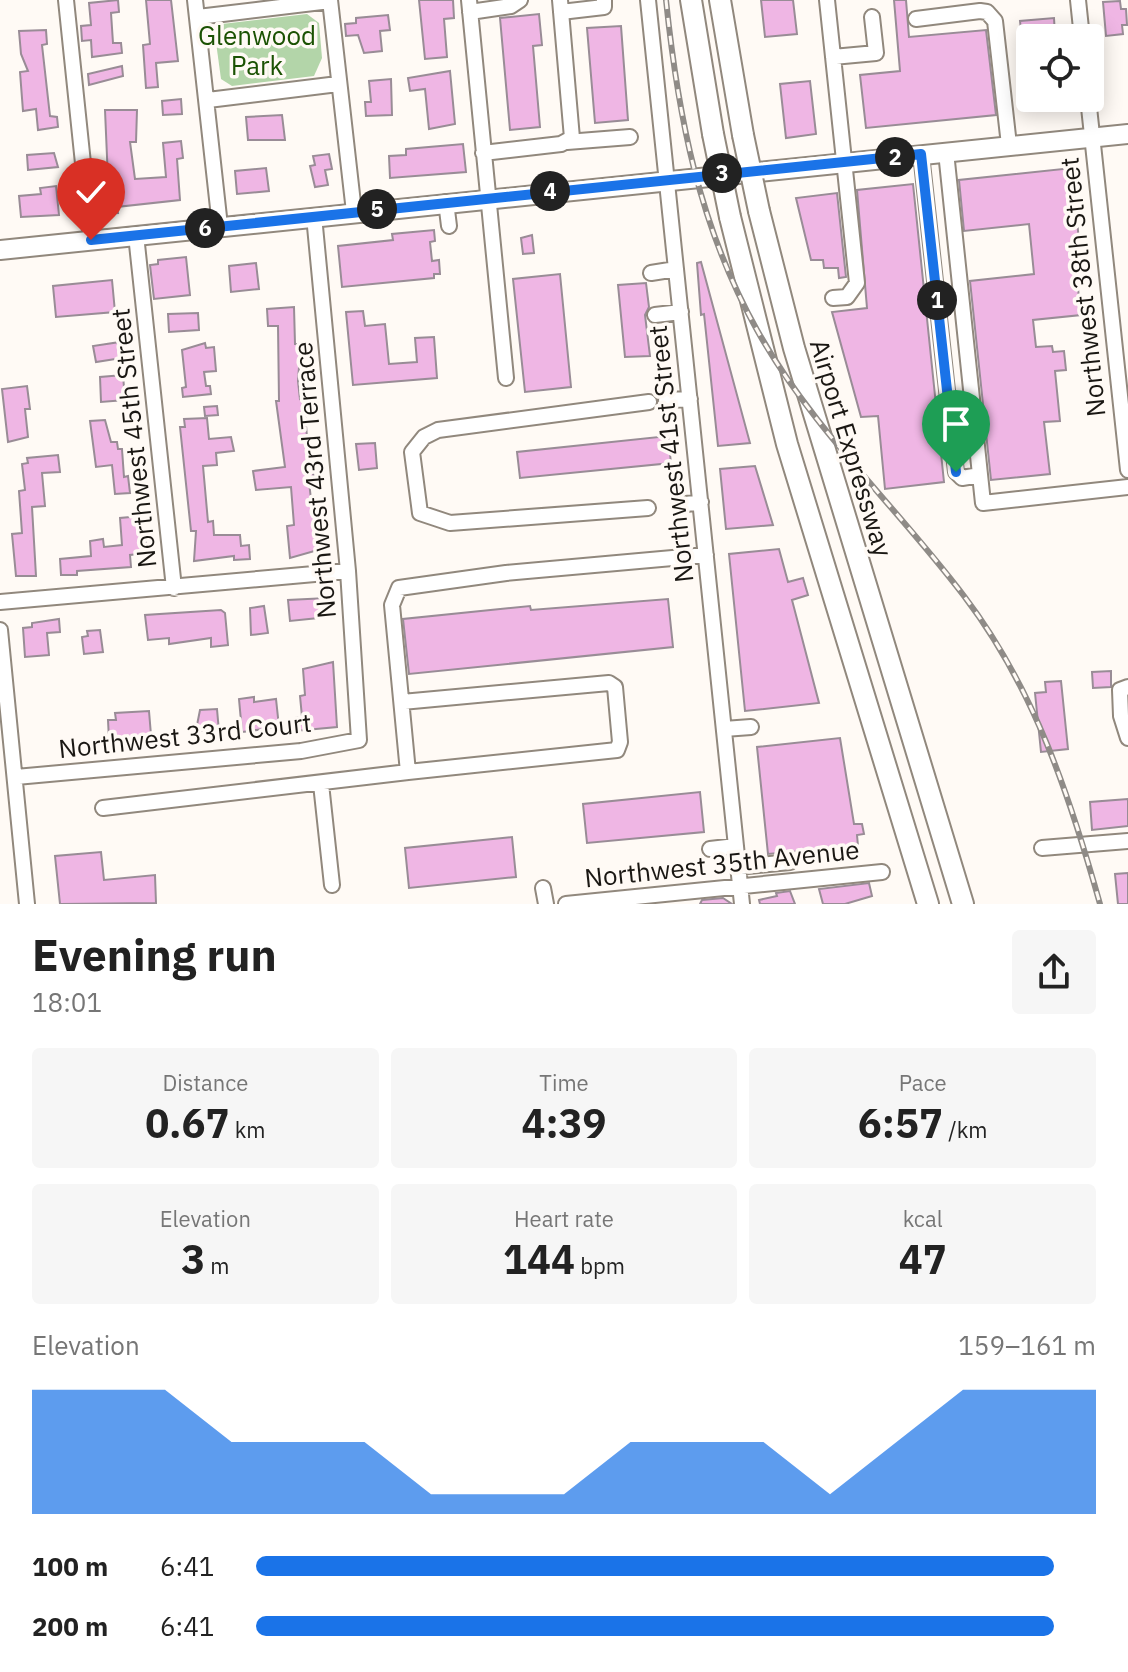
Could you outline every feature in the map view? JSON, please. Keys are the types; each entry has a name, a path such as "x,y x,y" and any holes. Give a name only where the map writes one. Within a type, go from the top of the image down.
{"highway":[{"path":"691,0 713,134 767,374 928,904"},
{"name":"Airport Expressway","path":"720,0 759,211 798,361 963,904"},
{"path":"889,778 918,904"}],"main road":[{"path":"0,250 1128,134"}],"street":[{"path":"66,0 91,240"},
{"path":"195,0 220,226"},
{"path":"198,17 330,0 354,212"},
{"path":"506,378 469,6 511,6 520,0"},
{"path":"567,142 574,129 560,6 589,11 604,7 604,0"},
{"name":"Northwest 41st Street","path":"648,0 681,312 678,356 690,399 742,897"},
{"path":"827,0 857,283 847,297 833,298"},
{"path":"1078,0 1081,24"},
{"path":"916,19 980,11 987,12 995,21 1009,145"},
{"path":"833,57 876,53 872,17"},
{"path":"189,77 205,75"},
{"path":"208,100 338,84"},
{"name":"Northwest 38th Street","path":"1089,112 1128,470"},
{"path":"483,153 630,137"},
{"path":"946,152 983,503 1128,487"},
{"path":"921,154 959,477 980,475"},
{"path":"446,202 449,226"},
{"name":"Northwest 43rd Terrace","path":"314,216 348,571 359,740"},
{"name":"Northwest 45th Street","path":"136,235 174,588"},
{"path":"651,273 676,269"},
{"path":"655,315 681,312"},
{"path":"666,400 690,399"},
{"path":"648,508 450,523 433,519 420,513 412,452 424,437 438,430 649,402"},
{"path":"679,505 701,502"},
{"path":"408,772 392,605 399,588 506,573 706,555"},
{"path":"0,602 348,571"},
{"path":"0,630 5,717 16,777 27,904"},
{"path":"103,808 617,750 619,728 615,687 609,683 402,702"},
{"path":"1128,687 1120,690 1119,697 1128,738"},
{"path":"724,729 751,727"},
{"name":"Northwest 33rd Court","path":"16,777 301,751 359,740"},
{"path":"321,784 332,885"},
{"path":"1042,848 1128,841"},
{"path":"710,849 736,846"},
{"path":"738,867 790,862"},
{"name":"Northwest 35th Avenue","path":"566,904 742,897 882,872"},
{"path":"543,888 546,904"}],"green space":[{"name":"Glenwood Park","path":"307,14 319,23 322,58 314,76 232,86 221,79 215,35 222,24"}],"building":[{"path":"118,0 119,12 111,13 113,43 121,43 122,53 92,57 91,40 82,41 81,26 91,25 89,3"},
{"path":"146,0 171,0 178,61 156,63 158,87 146,88 143,45 150,44"},
{"path":"419,0 453,0 454,18 444,19 447,57 425,59"},
{"path":"761,0 793,0 797,34 765,37"},
{"path":"894,0 906,0 909,37 986,30 996,115 866,128 860,75 900,71"},
{"path":"1120,1 1121,9 1126,9 1127,25 1122,25 1123,34 1106,36 1103,2"},
{"path":"539,14 542,45 533,46 540,127 510,130 500,18"},
{"path":"388,15 390,30 380,31 382,51 364,53 358,35 346,36 345,24 356,23 356,18"},
{"path":"1054,18 1054,24 1020,24 1020,21"},
{"path":"621,26 628,120 595,123 587,28"},
{"path":"46,30 47,44 42,45 50,116 57,117 58,127 38,130 36,109 23,111 20,72 28,71 21,54 19,31"},
{"path":"122,66 123,76 89,85 88,74"},
{"path":"450,71 455,124 429,129 425,89 410,91 408,78"},
{"path":"391,79 392,115 366,116 365,102 371,102 369,81"},
{"path":"810,81 816,134 786,138 780,84"},
{"path":"181,99 182,114 163,115 162,101"},
{"path":"105,110 137,110 136,142 130,142 135,179 166,177 163,143 181,141 183,158 177,159 180,200 117,207 118,213 105,214 102,180 108,180"},
{"path":"282,115 285,140 248,140 246,117"},
{"path":"463,144 466,172 390,178 389,156 406,155 406,149"},
{"path":"54,153 58,167 28,170 27,155"},
{"path":"329,154 332,169 325,170 328,185 315,187 310,166 315,165 313,156"},
{"path":"266,168 269,191 237,194 235,171"},
{"path":"1072,168 1081,262 1075,262 1081,315 1033,320 1036,347 1052,346 1053,352 1064,351 1066,370 1055,371 1060,421 1044,422 1050,474 991,480 970,281 1034,274 1029,224 964,231 959,180"},
{"path":"913,184 944,482 885,489 878,416 861,417 832,312 867,308 857,190"},
{"path":"56,186 59,215 21,217 19,196 41,194 40,188"},
{"path":"837,193 846,277 839,278 838,268 824,268 823,260 811,260 796,198"},
{"path":"434,230 435,241 430,242 432,261 439,260 440,274 434,274 434,278 342,287 338,246 393,240 392,234"},
{"path":"532,235 534,253 523,254 521,238"},
{"path":"186,257 190,295 154,299 150,265 158,264 158,260"},
{"path":"701,262 750,443 718,446 704,314 701,315 697,263"},
{"path":"256,263 259,289 231,292 229,266"},
{"path":"560,274 571,387 525,392 513,279"},
{"path":"112,280 115,312 56,317 53,286"},
{"path":"646,283 649,307 645,315 650,356 625,357 618,285"},
{"path":"294,307 295,344 299,344 300,354 298,381 300,399 304,398 309,464 312,464 314,481 309,482 311,499 316,498 318,550 290,558 287,526 294,525 291,487 256,490 253,471 285,467 276,401 279,401 278,326 268,326 267,309"},
{"path":"363,311 365,326 385,324 389,364 417,362 415,338 434,337 437,378 353,385 346,312"},
{"path":"198,313 199,330 169,332 168,314"},
{"path":"120,342 122,358 96,362 93,346"},
{"path":"205,343 206,348 214,347 216,371 204,372 211,394 183,397 182,388 186,387 182,350"},
{"path":"123,375 125,400 101,402 100,377"},
{"path":"27,386 30,409 25,409 28,437 8,442 2,389"},
{"path":"217,406 218,415 205,416 204,407"},
{"path":"207,418 209,439 231,437 234,451 216,453 217,465 203,466 208,522 213,521 214,535 240,535 241,546 249,545 250,559 234,560 234,556 194,561 196,531 191,531 180,427 185,427 184,419"},
{"path":"105,420 111,442 117,442 118,449 122,449 124,477 128,476 130,493 115,494 112,465 96,467 90,421"},
{"path":"668,436 671,463 520,478 517,452"},
{"path":"375,443 377,468 359,470 356,444"},
{"path":"58,455 60,472 42,473 45,506 32,507 36,576 16,576 12,534 22,533 19,491 25,490 22,464 28,463 27,458"},
{"path":"755,466 773,525 726,529 720,469"},
{"path":"141,516 148,553 130,555 131,567 61,575 60,559 91,556 90,541 103,539 104,547 122,545 120,518"},
{"path":"779,549 788,582 803,578 808,595 792,600 819,703 745,711 729,554"},
{"path":"327,598 328,617 290,621 288,600"},
{"path":"668,599 673,647 409,674 403,619 530,606 531,610"},
{"path":"264,606 268,633 251,635 250,608"},
{"path":"221,610 225,613 228,645 211,647 211,638 169,644 169,638 148,640 145,615"},
{"path":"59,619 60,632 47,633 49,655 25,657 23,628 32,627 32,623"},
{"path":"100,630 103,652 84,654 82,637 88,636 87,631"},
{"path":"333,662 337,727 295,731 294,718 302,717 300,696 305,695 303,669"},
{"path":"1111,671 1111,687 1093,688 1092,672"},
{"path":"1061,681 1068,749 1041,752 1035,693 1046,692 1045,682"},
{"path":"254,697 254,702 276,699 279,727 242,732 239,699"},
{"path":"217,709 219,732 196,730 200,710"},
{"path":"149,711 151,735 141,736 141,743 119,745 119,739 109,740 108,720 116,720 115,713"},
{"path":"840,738 854,824 862,824 864,834 857,835 858,846 768,854 757,747"},
{"path":"700,792 704,832 587,843 583,804"},
{"path":"1128,799 1128,826 1092,830 1090,802"},
{"path":"512,837 516,877 409,888 405,848"},
{"path":"101,852 104,880 155,875 156,903 60,904 55,856"},
{"path":"1128,873 1128,904 1118,904 1115,874"},
{"path":"869,883 872,896 845,904 823,904 819,889"},
{"path":"790,891 795,904 760,904 759,900"},
{"path":"723,898 732,904 700,904 702,900"}],"railway":[{"path":"666,0 677,86 694,170 720,251 737,291 757,330 803,401 938,563 989,631 1047,743 1076,822 1100,904"}],"route":[{"path":"91,240 921,154 956,472"}]}
